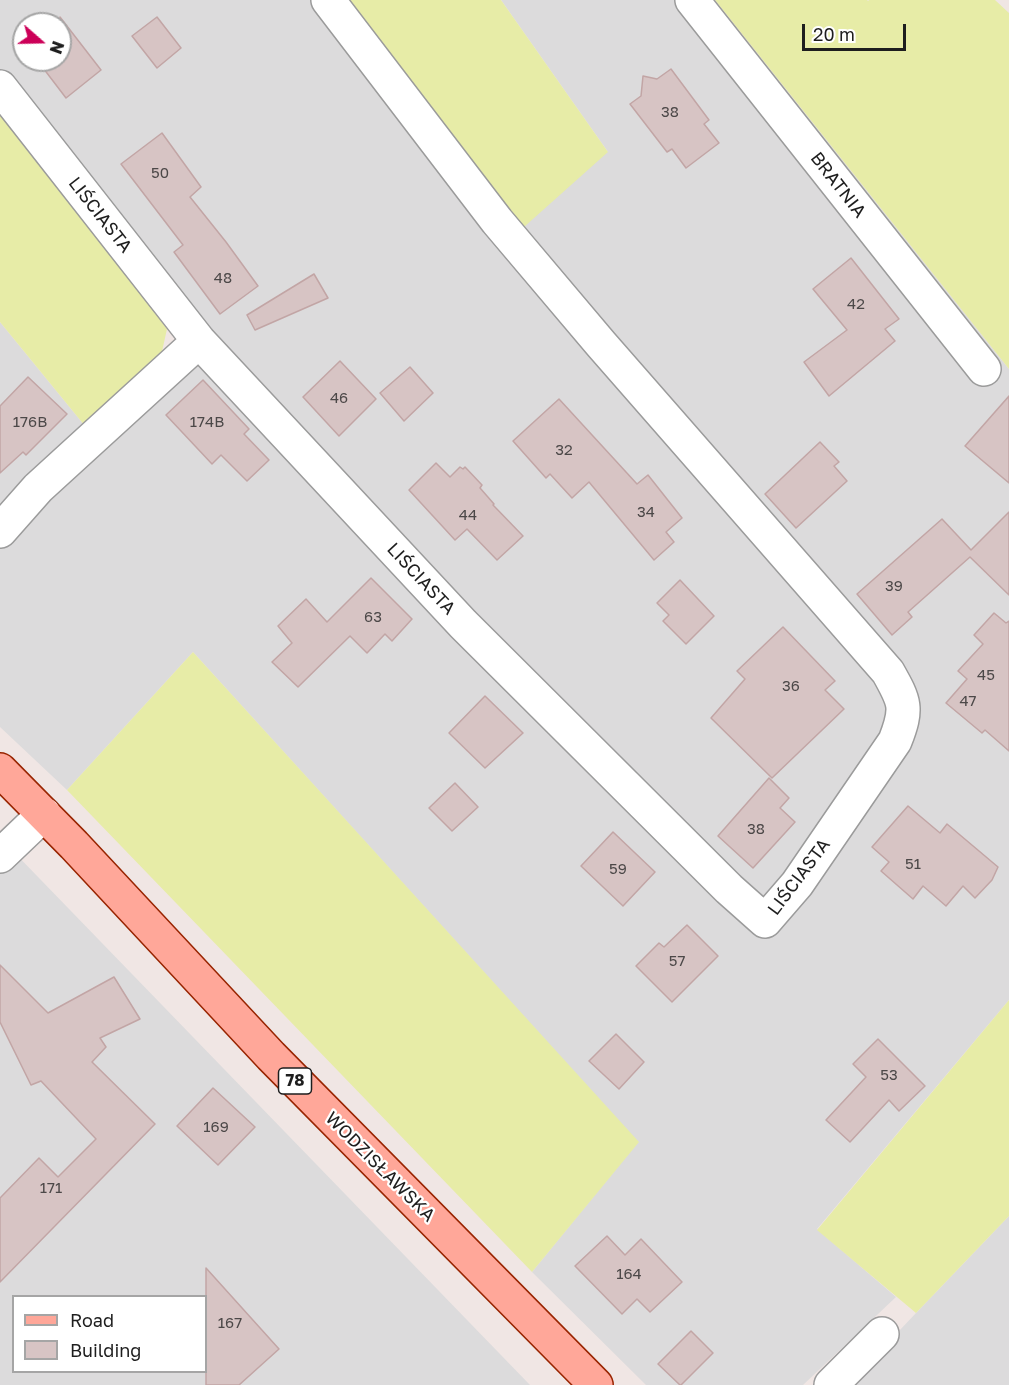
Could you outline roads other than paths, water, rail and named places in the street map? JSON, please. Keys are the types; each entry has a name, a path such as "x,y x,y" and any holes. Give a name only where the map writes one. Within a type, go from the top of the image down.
{"main road":[{"name":"WODZISŁAWSKA","path":"0,770 271,1056 596,1385"}],"street":[{"name":"LIŚCIASTA","path":"0,87 199,341 463,624 729,889 765,921 797,884 895,741 902,724 904,710 900,693 888,672 601,344 497,221 328,0"},
{"name":"BRATNIA","path":"692,0 984,369"},
{"path":"0,531 38,488 199,341"},
{"path":"0,856 44,814"},
{"path":"831,1385 882,1334"}]}
